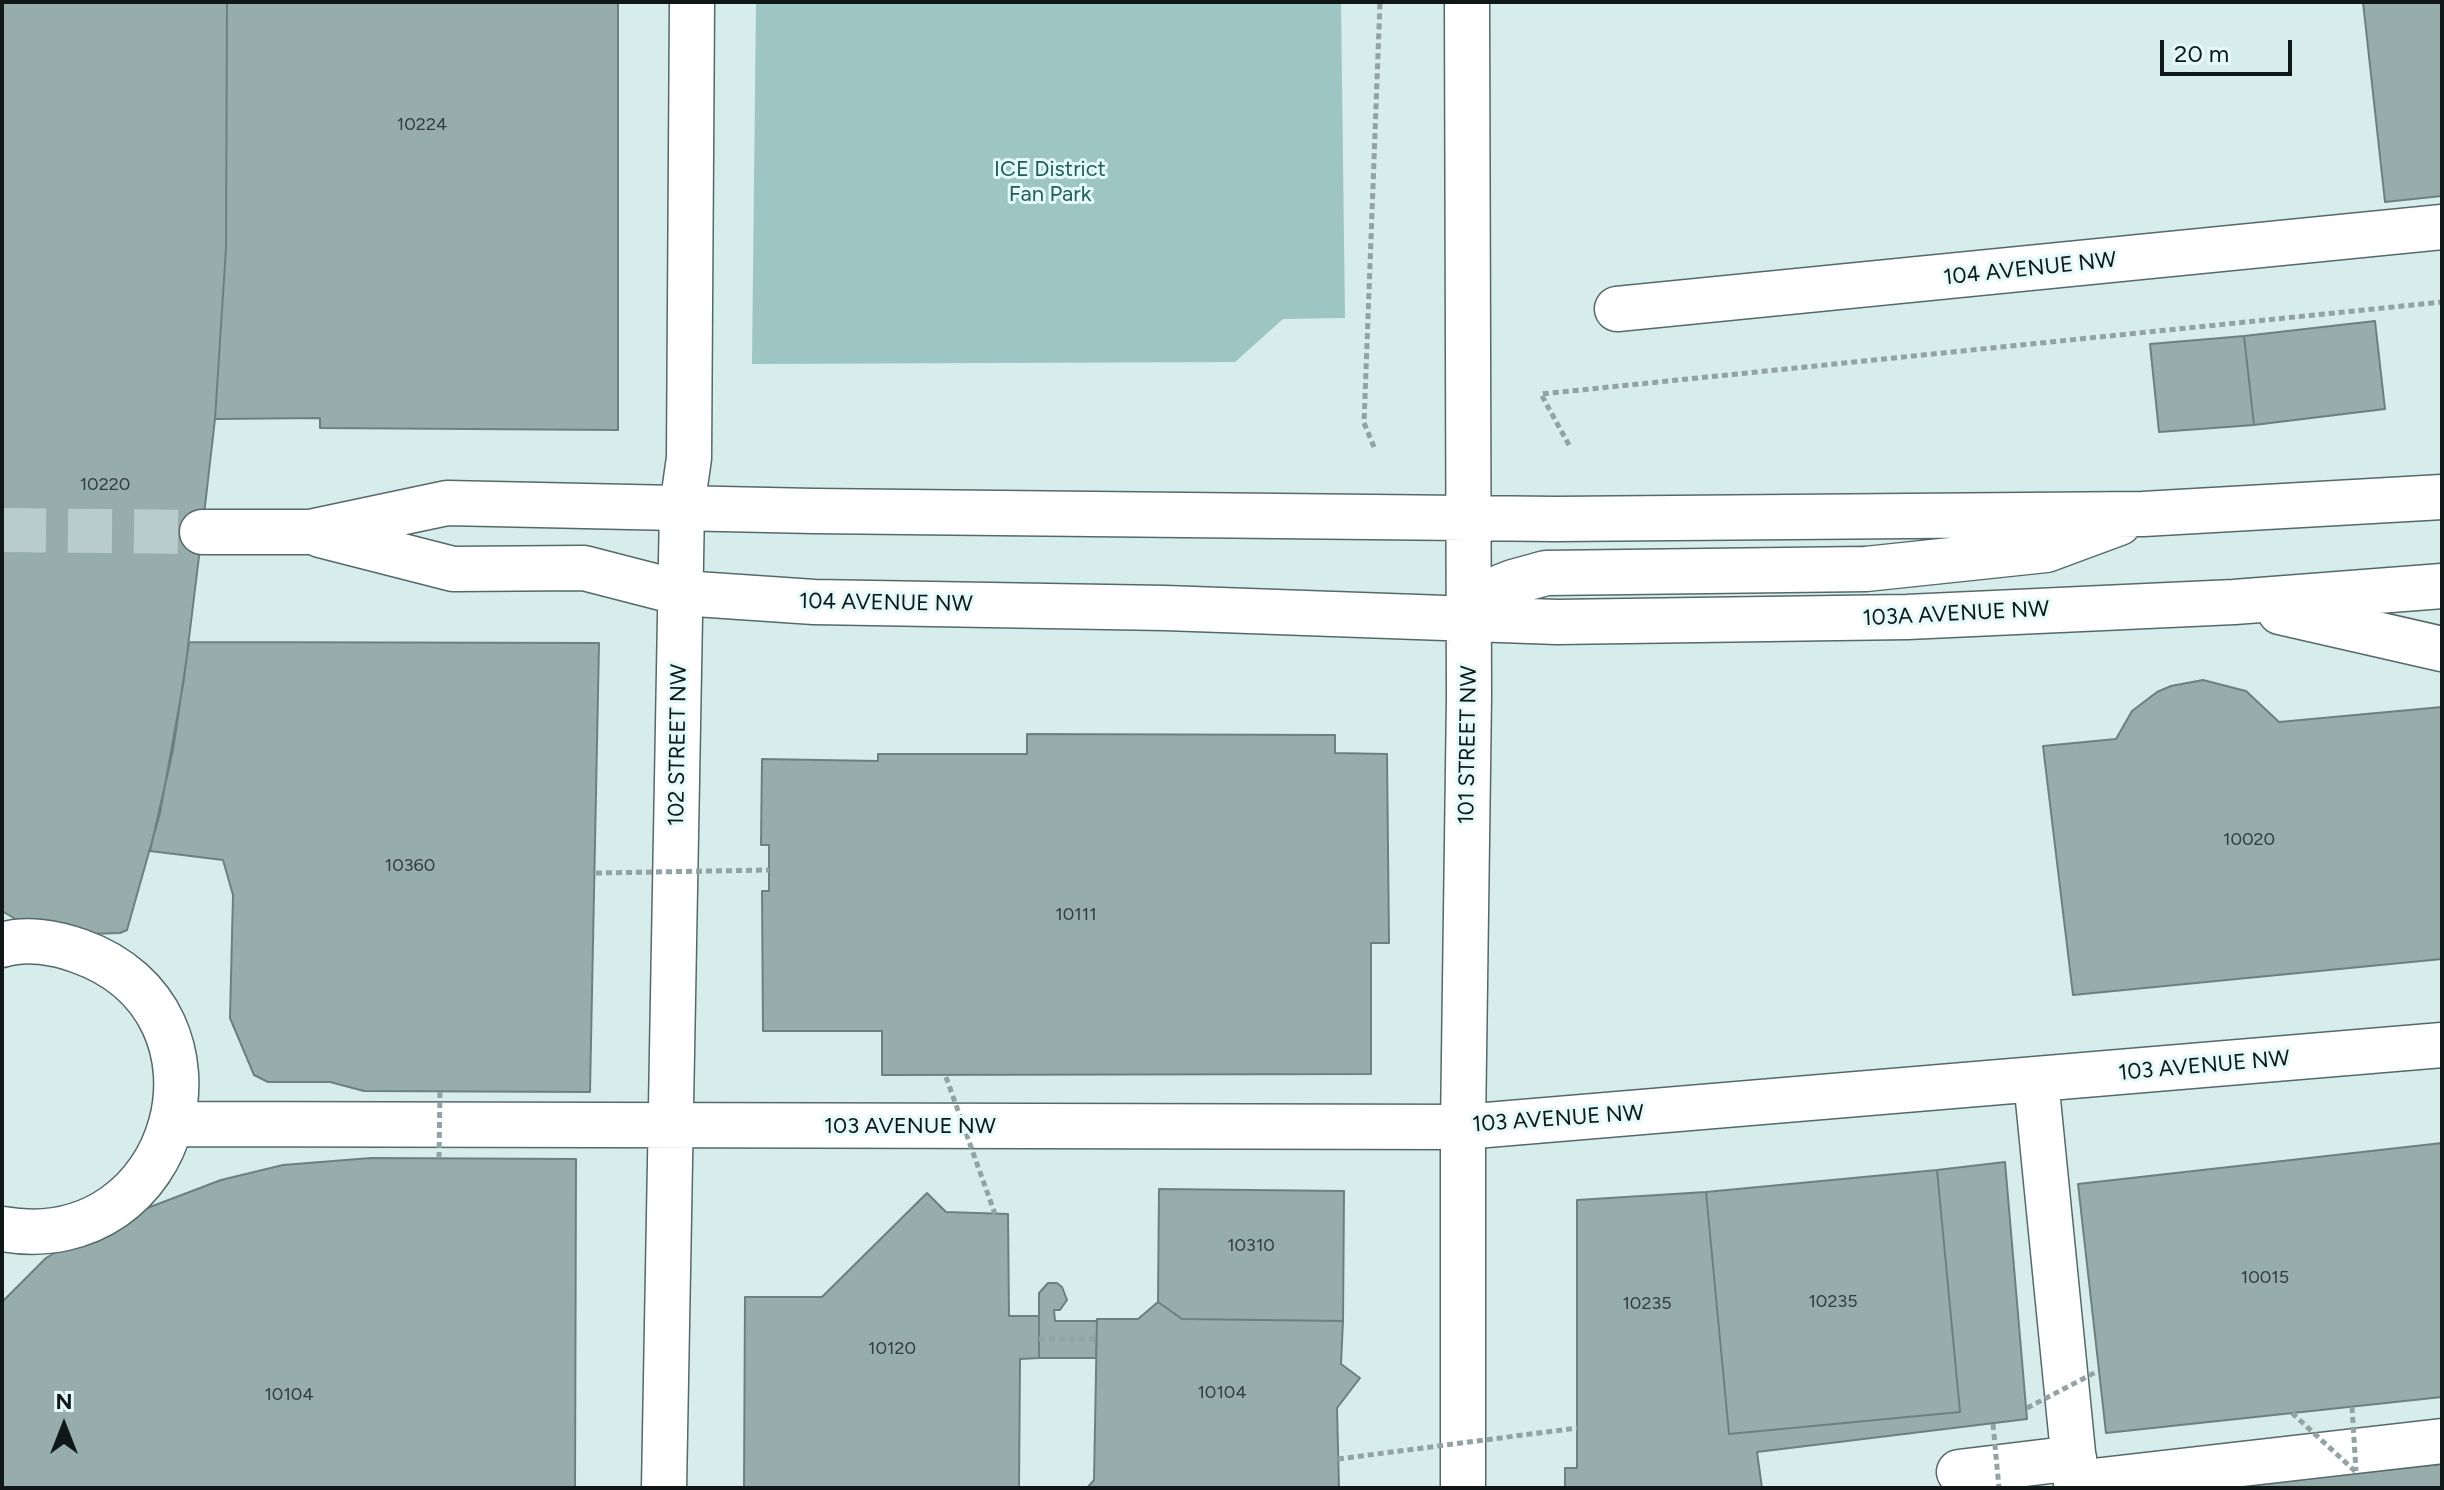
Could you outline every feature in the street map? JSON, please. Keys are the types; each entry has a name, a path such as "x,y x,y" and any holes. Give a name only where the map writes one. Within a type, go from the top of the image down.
{"main road":[{"name":"102 STREET NW","path":"664,1488 682,507 689,458 692,2"},
{"name":"101 STREET NW","path":"1463,1488 1463,1127 1469,620 1467,2"},
{"name":"104 AVENUE NW","path":"1617,309 2442,227"},
{"path":"1469,517 2143,514 2442,497"},
{"name":"104 AVENUE NW","path":"202,532 310,532 447,503 1469,517"},
{"path":"1469,620 1482,597 1503,585 1546,573 1866,569 2046,550 2143,514"},
{"name":"104 AVENUE NW","path":"310,532 453,569 584,568 681,593 814,602 1165,608 1469,620"},
{"name":"103A AVENUE NW","path":"1469,620 1892,618 2234,602 2442,586"},
{"path":"2234,602 2442,649"},
{"path":"2,945 57,943 102,959 140,989 166,1030 177,1078 173,1124 153,1169 120,1204 77,1227 30,1234 2,1229"},
{"name":"103 AVENUE NW","path":"173,1124 1463,1127 2442,1045"},
{"path":"2036,1080 2076,1483 2442,1441"},
{"path":"1959,1472 2074,1458"}],"path":[{"path":"1374,447 1364,423 1380,2"},
{"path":"1569,445 1541,394 2442,302"},
{"path":"596,873 769,870"},
{"path":"946,1077 995,1214"},
{"path":"439,1158 440,1091"},
{"path":"1039,1339 1097,1339"},
{"path":"2027,1408 2098,1371"},
{"path":"2292,1413 2356,1472 2352,1407"},
{"path":"1993,1424 1999,1488"},
{"path":"1338,1459 1577,1428"}],"green space":[{"name":"ICE District Fan Park","path":"756,2 1341,2 1345,318 1283,319 1235,362 752,364"}],"building":[{"path":"2,2 227,2 226,248 215,419 184,679 160,813 127,930 120,933 87,934 24,924 2,911"},
{"path":"227,2 618,2 618,430 320,428 320,418 215,419 226,248"},
{"path":"2363,2 2442,2 2442,196 2385,202"},
{"path":"2375,321 2385,409 2254,425 2244,336"},
{"path":"2244,336 2254,425 2159,432 2150,344"},
{"path":"189,642 599,643 590,1092 364,1091 330,1082 268,1082 254,1075 230,1018 233,895 223,860 150,851 173,750"},
{"path":"2203,680 2246,691 2279,722 2442,707 2442,959 2073,995 2043,746 2116,739 2132,711 2157,692"},
{"path":"1027,734 1335,735 1335,753 1387,754 1389,943 1371,943 1371,1074 882,1075 882,1031 763,1031 762,891 769,891 769,845 761,845 762,759 878,761 878,754 1027,754"},
{"path":"2442,1143 2442,1397 2106,1433 2078,1184"},
{"path":"371,1158 576,1159 575,1488 2,1488 2,1302 46,1258 100,1226 221,1180 283,1165"},
{"path":"2005,1162 2027,1419 1757,1452 1762,1488 1565,1488 1565,1468 1577,1468 1577,1200 1706,1192 1729,1434 1960,1412 1937,1170"},
{"path":"1937,1170 1960,1412 1729,1434 1706,1192"},
{"path":"1159,1189 1344,1191 1343,1321 1182,1319 1158,1302"},
{"path":"927,1193 946,1212 1008,1214 1009,1316 1039,1316 1039,1358 1020,1359 1019,1488 744,1488 745,1297 822,1297"},
{"path":"1048,1283 1057,1283 1062,1287 1067,1300 1060,1310 1054,1310 1055,1321 1097,1321 1096,1358 1039,1358 1039,1293"},
{"path":"1158,1302 1182,1319 1343,1321 1341,1364 1360,1378 1337,1408 1339,1488 1087,1488 1094,1480 1097,1319 1138,1319"},
{"path":"2442,1464 2442,1488 2208,1488 2367,1472"}],"tunnel":[{"path":"2,530 202,532"}]}
